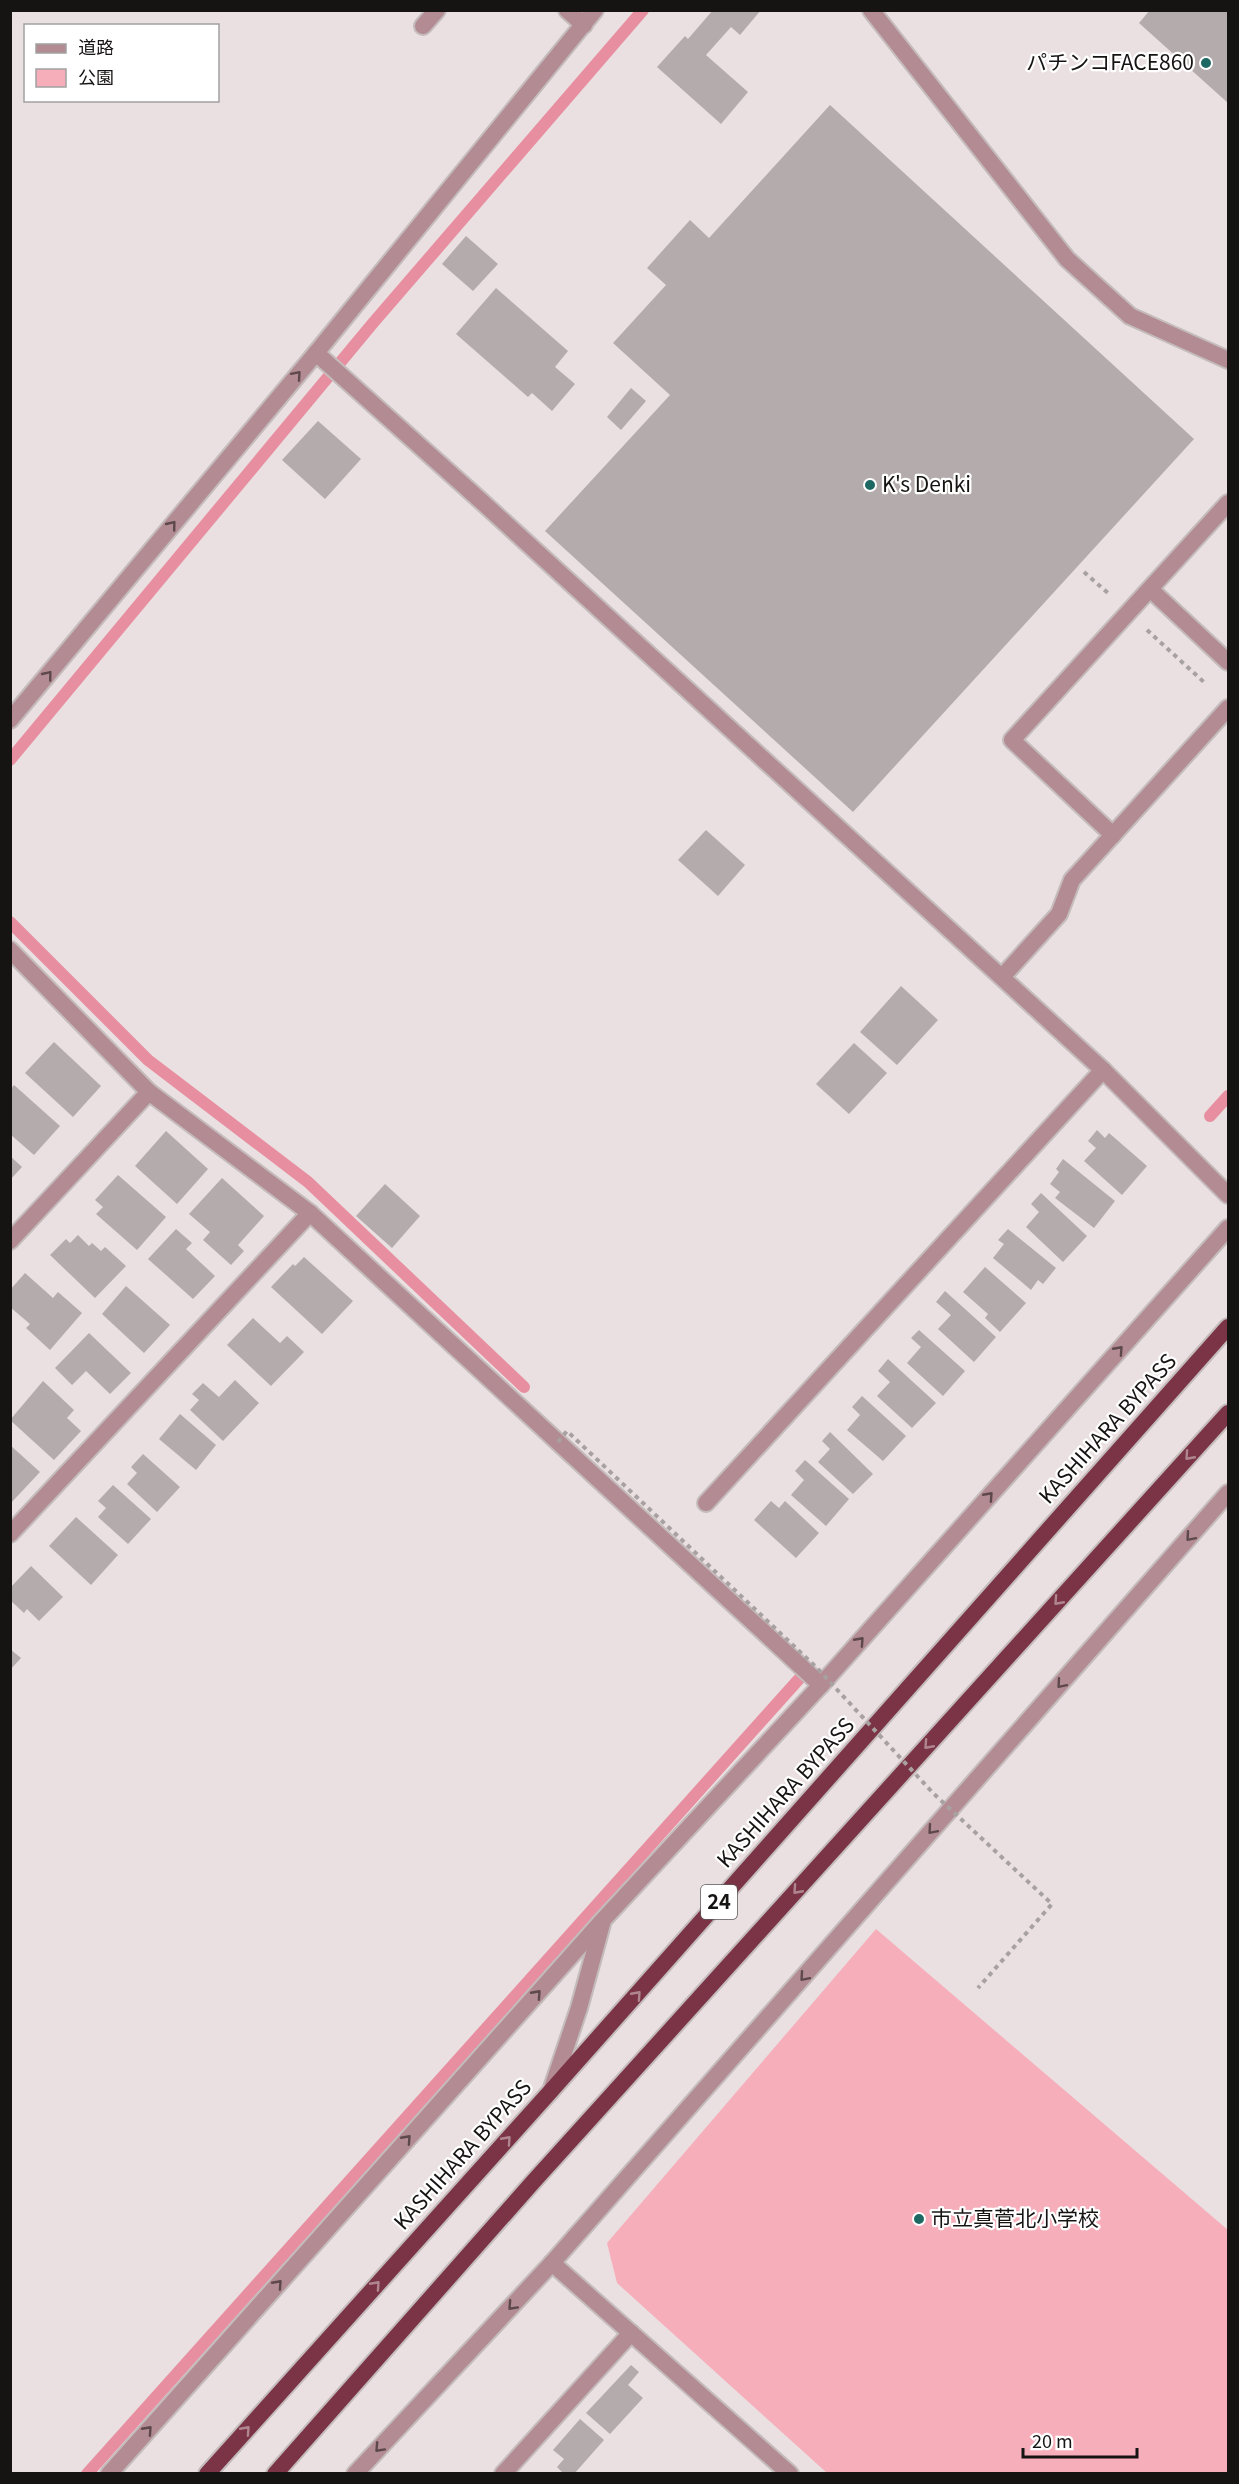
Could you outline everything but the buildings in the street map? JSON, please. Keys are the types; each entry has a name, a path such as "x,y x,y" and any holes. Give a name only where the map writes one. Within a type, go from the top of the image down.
{"highway":[{"name":"KASHIHARA BYPASS","path":"207,2474 550,2092 1228,1327"},
{"name":"24","path":"275,2474 557,2155 1228,1413"}],"street":[{"path":"423,26 437,10"},
{"path":"567,10 584,25"},
{"path":"10,720 316,353 595,10"},
{"path":"872,10 1068,259 1130,316 1228,360"},
{"path":"316,353 1103,1070 1228,1195"},
{"path":"1113,835 1012,740 1228,503"},
{"path":"1150,589 1228,662"},
{"path":"1002,977 1059,914 1072,880 1228,708"},
{"path":"10,950 148,1092 310,1213 821,1685"},
{"path":"706,1503 1103,1070"},
{"path":"10,1241 148,1092"},
{"path":"10,1534 310,1213"},
{"path":"109,2474 602,1921 821,1685 1228,1228"},
{"path":"355,2474 552,2263 1228,1493"},
{"path":"550,2092 579,2008 602,1921"},
{"path":"552,2263 790,2474"},
{"path":"503,2474 631,2333"}],"path":[{"path":"1084,572 1212,689"},
{"path":"558,1442 567,1431 817,1668 933,1793 1052,1904 978,1988"}],"green space":[{"name":"市立真菅北小学校","path":"876,1929 1228,2230 1228,2473 827,2473 617,2283 607,2243"}],"waterway":[{"path":"10,760 373,323 643,10"},
{"path":"10,922 148,1060 308,1182 524,1387"},
{"path":"1210,1116 1228,1096"},
{"path":"87,2474 799,1679"}],"place":[{"name":"パチンコFACE860","path":"1206,63"},
{"name":"K's Denki","path":"870,485"},
{"name":"市立真菅北小学校","path":"919,2219"}]}
